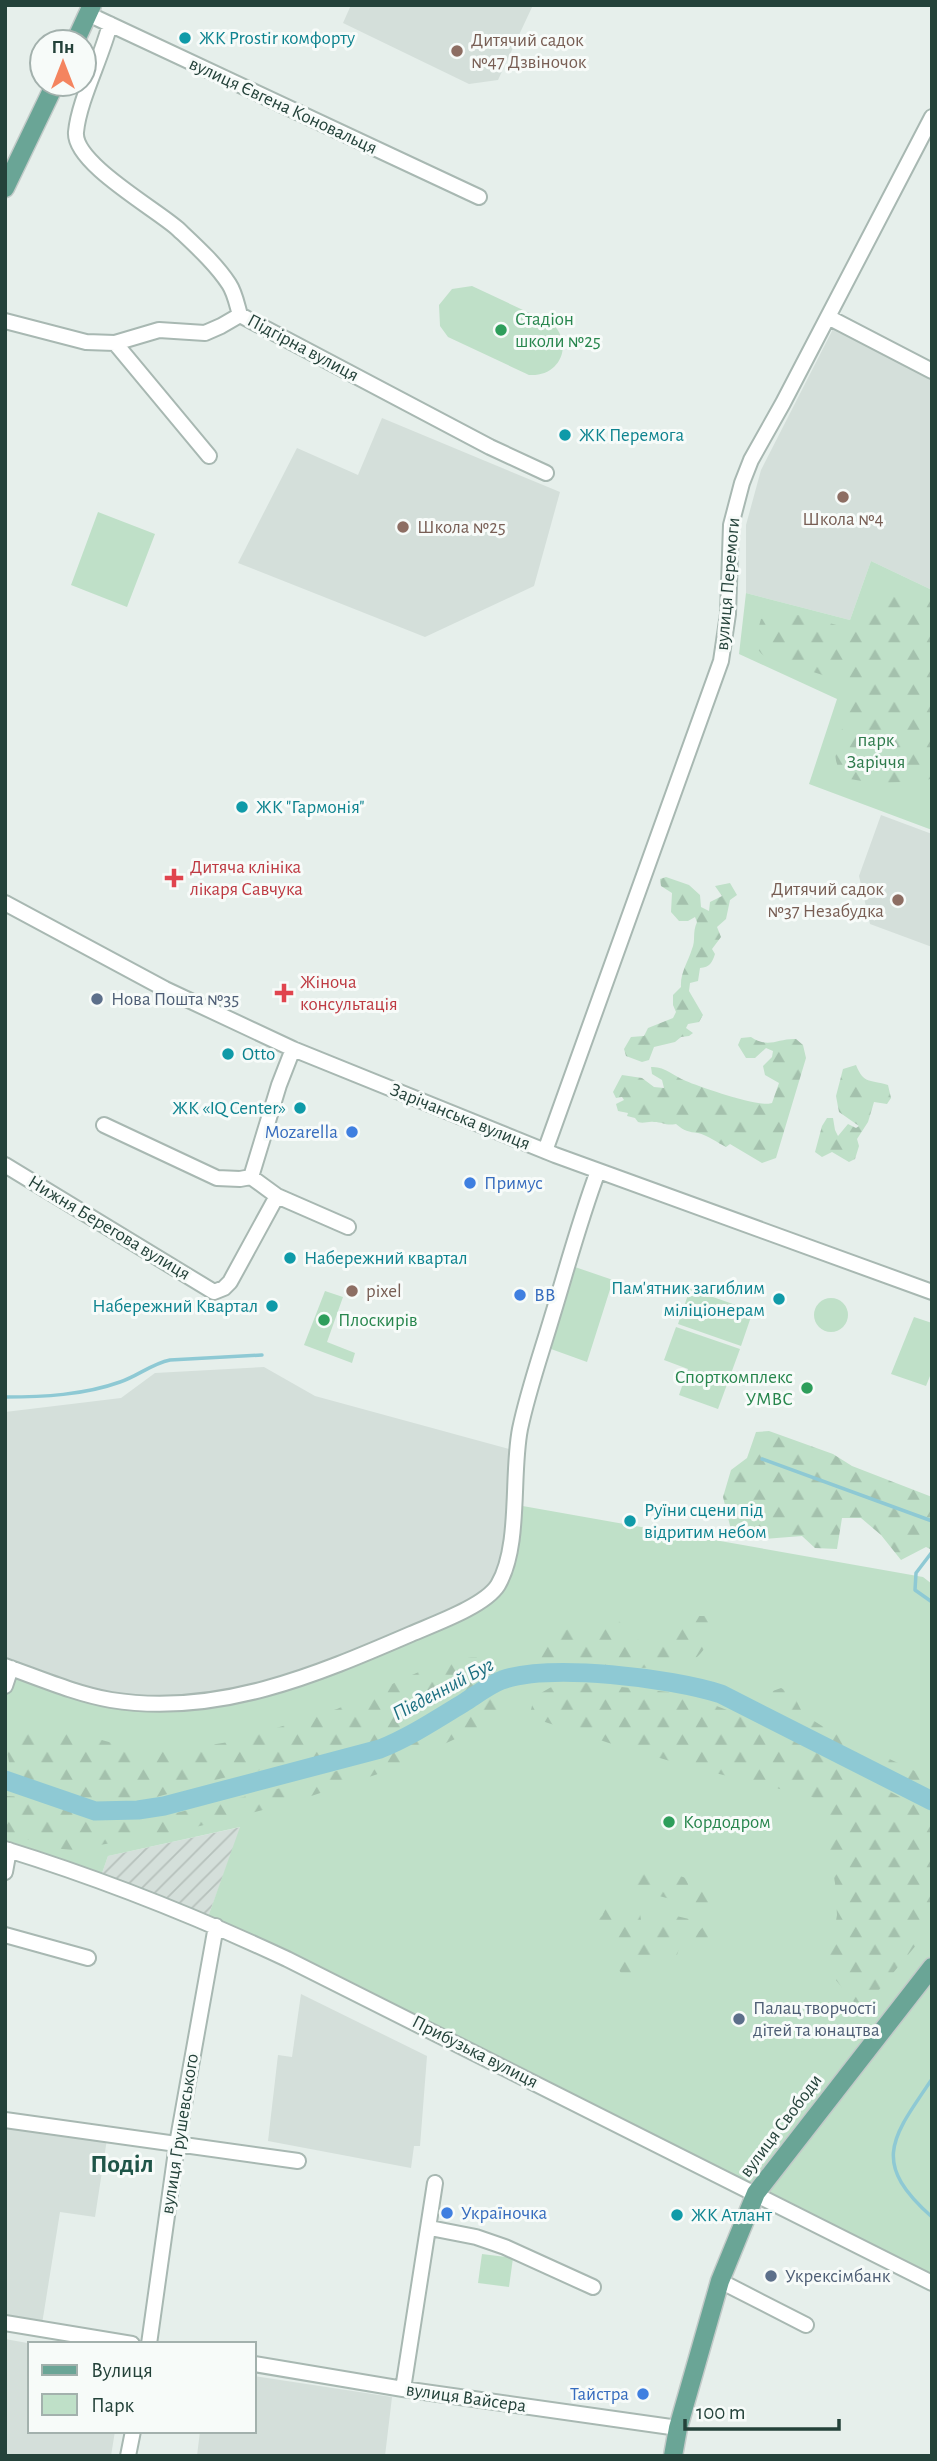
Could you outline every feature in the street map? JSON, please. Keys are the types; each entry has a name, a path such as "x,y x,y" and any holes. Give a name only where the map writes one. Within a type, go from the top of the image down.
{"main road":[{"path":"81,28 90,9"},
{"path":"5,188 48,98"},
{"name":"вулиця Свободи","path":"673,2456 678,2428 720,2281 756,2193 932,1967"}],"street":[{"name":"вулиця Євгена Коновальця","path":"90,9 110,24 479,197"},
{"path":"110,24 75,133 78,144 106,176 176,228 206,257 230,286 240,315"},
{"name":"вулиця Перемоги","path":"545,1151 721,661 728,614 730,525 742,483 751,460 932,117"},
{"name":"Підгірна вулиця","path":"5,321 86,342 116,343 159,330 205,332 240,315 490,447 546,472"},
{"path":"828,317 932,371"},
{"path":"116,343 209,456"},
{"name":"Зарічанська вулиця","path":"5,903 166,989 293,1049 545,1151 932,1292"},
{"path":"251,1177 293,1049"},
{"path":"104,1125 217,1178 251,1177 277,1196 348,1227"},
{"name":"Нижня Берегова вулиця","path":"5,1165 214,1292 224,1288 237,1272 277,1196"},
{"path":"5,1686 8,1667 108,1699 166,1705 216,1700 342,1664 443,1620 492,1594 500,1581 507,1559 520,1429 538,1361 598,1171"},
{"path":"5,1872 7,1850"},
{"name":"Прибузька вулиця","path":"7,1850 130,1891 216,1926 461,2045 932,2283"},
{"name":"вулиця Грушевського","path":"149,2342 177,2144 216,1926"},
{"path":"5,1935 88,1958"},
{"path":"5,2120 298,2161"},
{"path":"403,2389 435,2183"},
{"path":"430,2228 505,2247 593,2287"},
{"path":"720,2281 806,2325"},
{"path":"5,2323 120,2342"},
{"name":"вулиця Вайсера","path":"256,2364 403,2389 678,2428"},
{"path":"128,2456 133,2433"}],"shaded area":[{"name":"Дитячий садок №47 Дзвіночок","path":"351,5 533,5 498,80 469,84 343,23"},
{"name":"Школа №4","path":"833,329 932,380 932,590 871,561 850,620 746,593 746,525 761,470"},
{"name":"Школа №25","path":"382,418 560,492 534,586 425,637 238,563 297,448 358,475"},
{"name":"Дитячий садок №37 Незабудка","path":"881,815 932,834 932,947 870,924 859,876"},
{"path":"264,1367 315,1396 513,1450 503,1559 489,1590 441,1616 317,1669 215,1696 166,1701 108,1695 5,1662 5,1412 121,1398 155,1373"},
{"path":"241,1827 208,1917 101,1876 108,1856"},
{"path":"301,1994 427,2056 420,2146 414,2146 411,2168 268,2141 278,2055 292,2057"},
{"path":"5,2124 107,2139 95,2217 60,2212 42,2324 5,2318"},
{"path":"5,2339 28,2343 28,2433 115,2433 111,2456 5,2456"},
{"path":"256,2376 392,2397 385,2456 197,2456 200,2433 256,2433"}],"green space":[{"name":"Стадіон школи №25","path":"472,286 553,324 559,333 563,350 555,366 540,374 529,375 448,337 440,326 439,305 452,289"},
{"path":"98,512 155,534 127,607 71,585"},
{"name":"парк Заріччя","path":"871,561 932,590 932,830 809,784 837,699 739,654 746,593 850,620"},
{"name":"парк Заріччя","path":"904,589 932,602 932,779 880,784 844,778 838,768 835,750 847,717 848,690 826,676 767,658 754,642 761,619 779,615 801,615 840,626 865,626 879,609 885,593"},
{"path":"666,877 689,885 700,895 701,907 709,911 710,902 722,896 715,886 730,883 737,895 730,900 726,919 717,927 721,937 712,949 715,954 713,960 708,966 700,968 698,981 690,983 689,991 703,1015 699,1022 688,1024 686,1028 693,1033 675,1042 654,1047 649,1060 642,1062 626,1056 624,1049 631,1037 644,1036 648,1028 673,1018 676,1012 673,995 681,987 697,922 695,917 688,921 679,921 671,912 672,893 661,886 660,879"},
{"path":"751,1037 768,1043 796,1039 803,1045 806,1058 776,1158 762,1163 730,1144 726,1147 705,1135 684,1130 676,1124 640,1123 627,1116 628,1113 618,1111 616,1104 624,1100 622,1097 616,1098 613,1092 622,1075 642,1078 654,1087 664,1088 662,1080 652,1074 651,1067 661,1068 686,1081 730,1096 755,1103 772,1103 779,1083 765,1075 763,1066 772,1057 773,1051 766,1048 755,1058 746,1058 738,1045 741,1038"},
{"path":"856,1065 865,1079 888,1085 891,1098 887,1104 874,1102 868,1122 857,1139 859,1146 855,1159 849,1162 832,1152 822,1157 815,1152 827,1118 833,1118 838,1136 848,1124 856,1128 859,1126 839,1112 836,1096 843,1069"},
{"path":"575,1267 613,1280 587,1362 551,1349"},
{"path":"690,1289 753,1311 741,1346 678,1324"},
{"name":"Плоскирів","path":"325,1291 343,1297 327,1342 355,1353 352,1363 304,1345"},
{"path":"831,1298 843,1303 848,1315 843,1327 831,1332 819,1327 814,1315 819,1303"},
{"path":"914,1317 932,1323 932,1371 926,1386 891,1374"},
{"path":"676,1327 740,1349 718,1409 679,1395 688,1369 664,1360"},
{"path":"769,1431 833,1454 852,1466 932,1497 932,1550 926,1547 901,1560 881,1535 861,1518 842,1518 837,1549 815,1548 802,1536 764,1539 732,1534 723,1497 731,1470 747,1458 756,1432"},
{"path":"517,1505 923,1577 932,1584 932,1959 754,2187 208,1917 240,1827 108,1856 101,1876 5,1844 5,1701 13,1674 107,1704 217,1704 495,1597"},
{"path":"691,1616 707,1616 711,1640 697,1657 683,1662 640,1668 590,1667 566,1665 533,1656 533,1648 545,1635 614,1618 632,1638 652,1644"},
{"path":"471,1657 488,1657 496,1662 497,1670 469,1694 386,1736 334,1755 207,1782 143,1800 117,1804 61,1793 19,1776 12,1770 9,1760 7,1750 14,1735 32,1729 73,1732 134,1749 185,1749 235,1741 337,1709 423,1670"},
{"path":"584,1683 668,1692 706,1702 756,1721 932,1814 932,1926 869,2002 854,2002 835,1979 830,1955 837,1915 835,1883 821,1803 812,1797 687,1766 609,1743 542,1721 531,1710 534,1697 553,1686"},
{"path":"781,1688 793,1694 803,1714 830,1731 932,1779 932,1796 850,1757 791,1723 773,1709 770,1692"},
{"path":"493,1696 499,1713 490,1723 381,1773 290,1803 184,1830 72,1850 53,1848 5,1832 6,1796 28,1797 48,1807 85,1814 126,1819 159,1817 285,1787 382,1757 443,1725 485,1697"},
{"path":"658,1869 686,1878 689,1887 709,1892 709,1909 636,1890 635,1873 656,1873"},
{"path":"609,1901 639,1907 641,1920 652,1926 658,1923 660,1912 693,1920 694,1931 697,1933 707,1923 714,1924 706,1959 698,1958 686,1941 681,1942 677,1955 672,1960 647,1960 641,1963 638,1972 623,1976 617,1967 626,1944 603,1940 595,1928 597,1919 602,1916"},
{"path":"932,1974 932,2277 763,2191"},
{"path":"482,2254 513,2258 509,2287 478,2283"}],"waterway":[{"path":"5,1397 49,1396 92,1390 127,1379 170,1360 262,1355"},
{"path":"762,1459 932,1521"},
{"path":"932,1552 916,1573 915,1590 932,1602"},
{"name":"Південний Буг","path":"5,1780 95,1811 138,1810 164,1806 380,1749 402,1739 502,1680 523,1675 580,1673 643,1678 721,1694 932,1801"},
{"path":"932,2079 906,2118 894,2150 894,2165 900,2181 932,2217"}],"place":[{"name":"ЖК Prostir комфорту","path":"185,38"},
{"name":"Дитячий садок №47 Дзвіночок","path":"457,51"},
{"name":"Стадіон школи №25","path":"501,330"},
{"name":"ЖК Перемога","path":"565,435"},
{"name":"Школа №4","path":"843,497"},
{"name":"Школа №25","path":"403,527"},
{"name":"ЖК \"Гармонія\"","path":"242,807"},
{"name":"Дитяча клініка лікаря Савчука","path":"174,878"},
{"name":"Дитячий садок №37 Незабудка","path":"898,900"},
{"name":"Жіноча консультація","path":"284,993"},
{"name":"Нова Пошта №35","path":"97,999"},
{"name":"Otto","path":"228,1054"},
{"name":"ЖК «IQ Center»","path":"300,1108"},
{"name":"Mozarella","path":"352,1132"},
{"name":"Примус","path":"470,1183"},
{"name":"Набережний квартал","path":"290,1258"},
{"name":"pixel","path":"352,1291"},
{"name":"ВВ","path":"520,1295"},
{"name":"Пам'ятник загиблим міліціонерам","path":"779,1299"},
{"name":"Набережний Квартал","path":"272,1306"},
{"name":"Плоскирів","path":"324,1320"},
{"name":"Спорткомплекс УМВС","path":"807,1388"},
{"name":"Руїни сцени під відритим небом","path":"630,1521"},
{"name":"Кордодром","path":"669,1822"},
{"name":"Палац творчості дітей та юнацтва","path":"739,2019"},
{"name":"Україночка","path":"447,2213"},
{"name":"ЖК Атлант","path":"677,2215"},
{"name":"Укрексімбанк","path":"771,2276"},
{"name":"Тайстра","path":"643,2394"}],"district":[{"name":"Поділ","path":"122,2164"}]}
